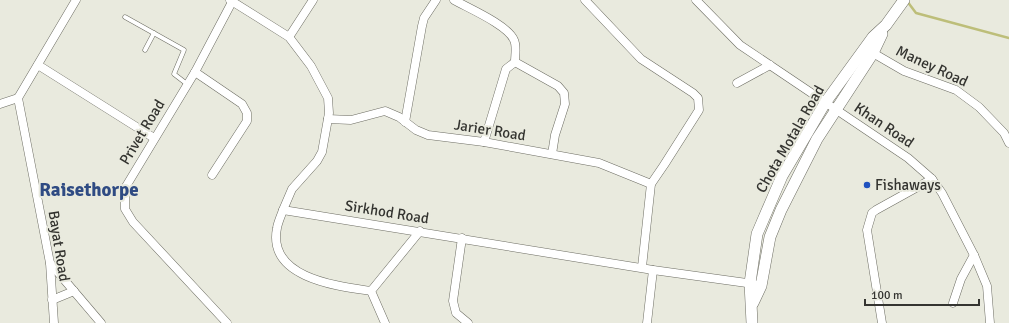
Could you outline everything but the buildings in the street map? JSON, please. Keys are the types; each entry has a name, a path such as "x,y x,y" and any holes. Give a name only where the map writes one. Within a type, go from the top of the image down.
{"street":[{"path":"0,104 18,98 76,0"},
{"path":"290,37 313,0"},
{"path":"405,122 424,18 436,0"},
{"path":"454,0 501,27 511,35 515,43 515,62 506,70 484,142"},
{"path":"585,0 641,59 693,93 698,101 698,110 664,165 650,184 642,267"},
{"name":"Khan Road","path":"696,0 740,45 908,158 932,179 942,193 974,254 987,286 990,323"},
{"name":"Chota Motala Road","path":"752,323 752,306 756,284 770,237 781,210 817,139 873,53 886,25 904,0"},
{"path":"231,1 290,37 299,48 324,87 330,107 322,152 317,162 292,189 277,228 277,241 281,254 289,266 324,283 371,291"},
{"name":"Privet Road","path":"227,323 213,306 140,230 126,212 124,201 125,188 195,72 231,1"},
{"name":"Chota Motala Road","path":"756,284 755,249 762,221 782,176 825,103 873,37 886,25"},
{"name":"Maney Road","path":"873,53 904,71 956,90 979,107 1004,133 1009,143"},
{"path":"515,62 558,86 564,93 566,104 555,135 552,154"},
{"path":"38,65 154,138"},
{"path":"737,83 770,65"},
{"path":"195,72 242,104 247,113 247,121 212,175"},
{"name":"Bayat Road","path":"18,98 50,263 54,323"},
{"name":"Jarier Road","path":"328,120 351,120 385,111 394,114 428,135 484,142 599,163 650,184"},
{"path":"882,323 868,240 868,224 872,214 876,210 932,179"},
{"name":"Sirkhod Road","path":"284,210 653,270 756,284"},
{"path":"371,291 420,231"},
{"path":"462,238 453,301 456,313 468,323"},
{"path":"953,303 961,279 974,254"},
{"path":"50,263 101,323"},
{"path":"647,323 653,270"},
{"path":"52,300 74,291"},
{"path":"371,291 385,323"}],"lane":[{"path":"125,18 184,50 174,74 187,84"},
{"path":"145,50 154,33"}],"waterway":[{"path":"907,1 916,13 1009,38"}],"place":[{"name":"Fishaways","path":"867,185"}],"district":[{"name":"Raisethorpe","path":"89,190"}]}
